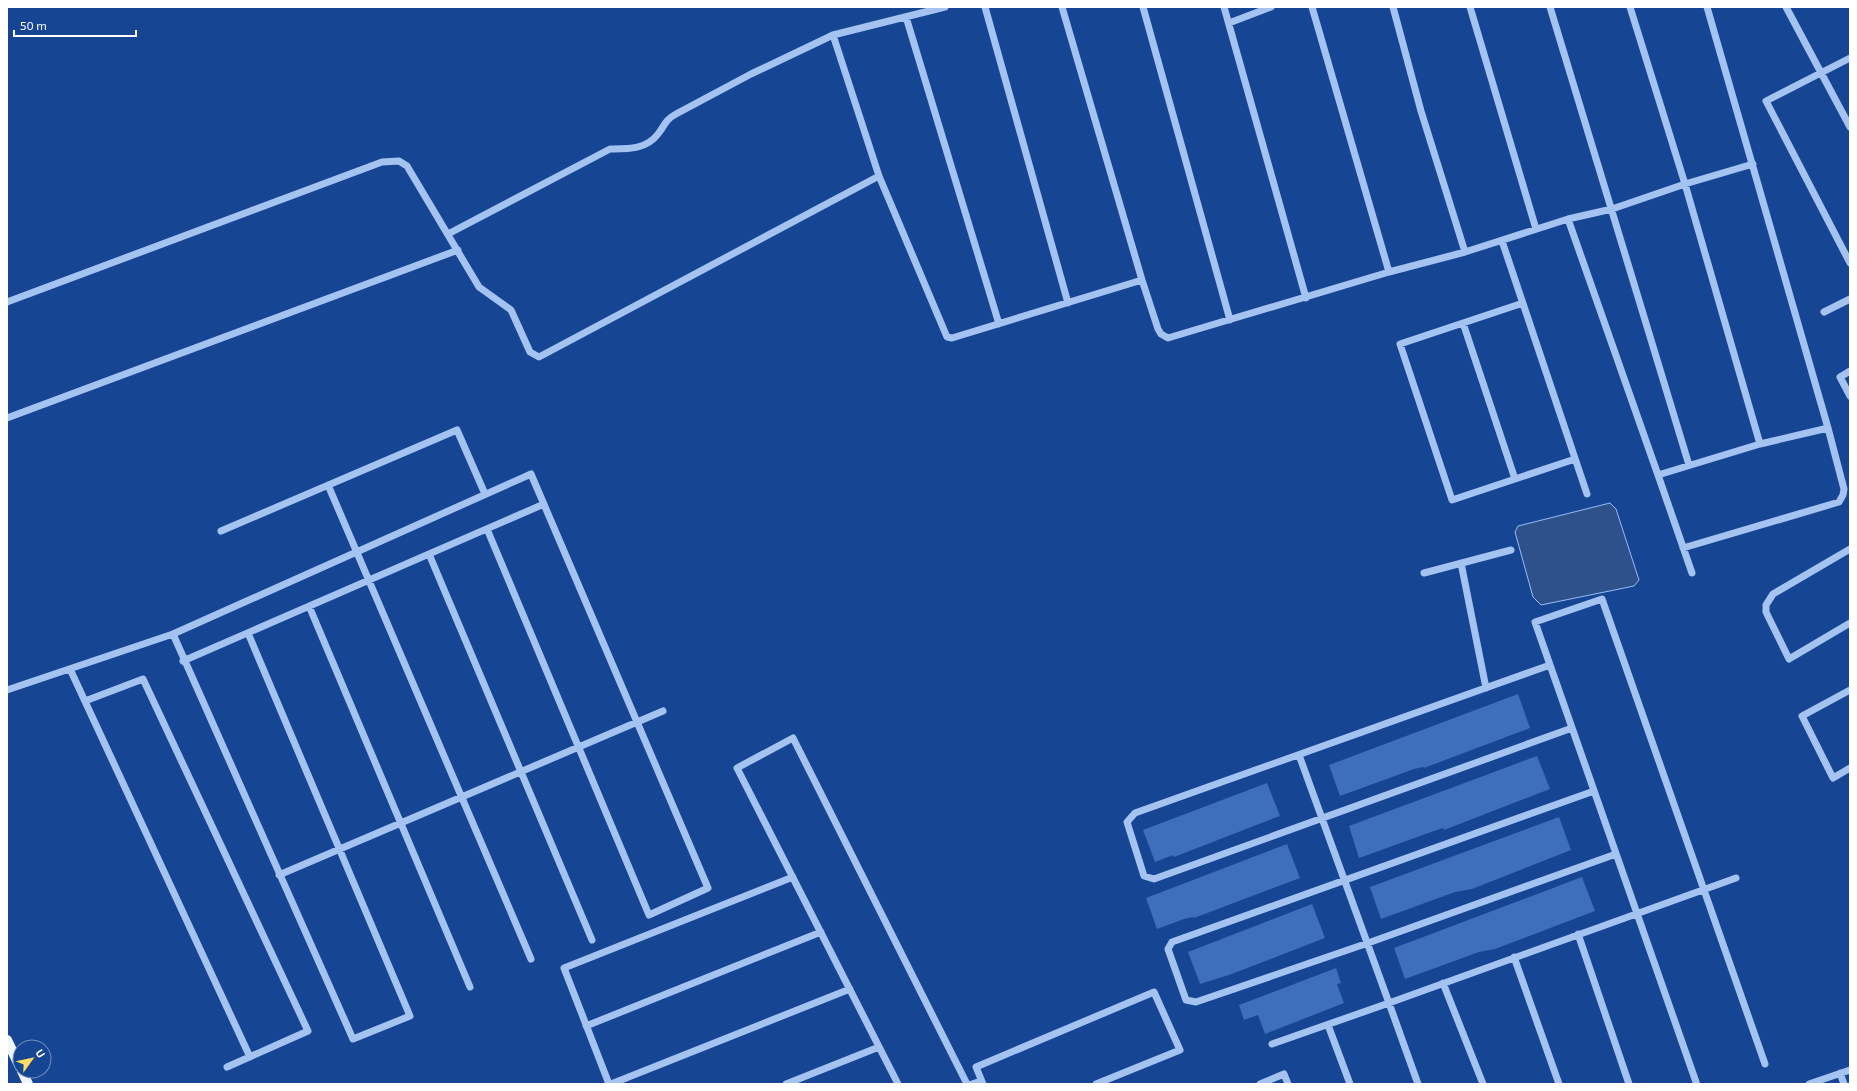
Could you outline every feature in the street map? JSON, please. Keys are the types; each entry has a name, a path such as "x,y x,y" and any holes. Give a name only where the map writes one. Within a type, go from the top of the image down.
{"main road":[{"path":"7,1040 12,1050"}],"street":[{"path":"448,234 610,149 641,147 658,135 666,120 676,114 751,74 833,35 945,7"},
{"path":"986,7 1068,303"},
{"path":"1062,7 1142,280 1158,329 1164,337 1173,338 1389,272 1466,252 1568,219 1612,209 1685,184 1753,164"},
{"path":"1143,7 1230,320"},
{"path":"1224,7 1306,298"},
{"path":"1229,23 1271,7"},
{"path":"1312,7 1389,272"},
{"path":"1393,7 1421,111 1466,252"},
{"path":"1470,7 1536,229"},
{"path":"1550,7 1689,464"},
{"path":"1630,7 1685,184 1760,444"},
{"path":"1683,548 1839,502 1843,495 1844,489 1753,164 1707,7"},
{"path":"1786,7 1850,127"},
{"path":"906,17 999,324"},
{"path":"833,35 879,176 946,338 952,338 1142,280"},
{"path":"1850,58 1766,101 1850,263"},
{"path":"7,302 390,160 399,161 407,166 479,286 512,310 530,352 539,357 879,176"},
{"path":"1568,219 1692,573"},
{"path":"1502,241 1587,494"},
{"path":"7,418 458,250"},
{"path":"1824,312 1850,299"},
{"path":"1523,303 1400,344 1452,500 1576,459"},
{"path":"1463,323 1515,479"},
{"path":"1850,371 1840,377 1850,396"},
{"path":"1658,475 1689,464 1760,444 1828,428"},
{"path":"221,531 457,430 484,494"},
{"path":"7,690 173,634 531,474 708,888 649,915 487,529"},
{"path":"328,485 531,959"},
{"path":"183,661 544,504"},
{"path":"1850,549 1773,594 1766,605 1766,612 1789,659 1850,623"},
{"path":"1424,573 1510,550"},
{"path":"429,554 592,940"},
{"path":"1461,563 1486,688"},
{"path":"1696,1082 1535,622 1602,599 1766,1064"},
{"path":"309,606 470,987"},
{"path":"173,634 183,661 353,1039 410,1016 248,633"},
{"path":"1550,665 1134,813 1127,822 1144,876 1154,879 1572,728"},
{"path":"70,669 250,1057"},
{"path":"85,702 143,679 308,1031 227,1067"},
{"path":"1850,690 1802,716 1833,778 1850,768"},
{"path":"279,875 663,711"},
{"path":"898,1084 737,768 793,738 967,1084"},
{"path":"1299,755 1418,1084"},
{"path":"1594,791 1172,942 1168,949 1186,1000 1196,1002 1368,943 1616,854"},
{"path":"793,877 564,968 610,1084 623,1082 850,989"},
{"path":"1272,1044 1736,878"},
{"path":"586,1026 821,932"},
{"path":"1578,934 1629,1084"},
{"path":"1514,957 1559,1084"},
{"path":"1443,983 1483,1084"},
{"path":"972,1084 982,1082 976,1067 1154,992 1180,1050 1096,1084"},
{"path":"1328,1025 1350,1084"},
{"path":"786,1084 880,1047"},
{"path":"1809,1084 1850,1070"},
{"path":"1840,1073 1844,1084"},
{"path":"1260,1084 1284,1074 1288,1084"}],"water":[{"path":"1610,503 1616,509 1639,580 1634,586 1541,605 1533,597 1515,532 1518,526"}],"building":[{"path":"1518,694 1530,728 1424,768 1414,769 1340,796 1329,765"},
{"path":"1537,756 1550,789 1444,830 1443,828 1359,858 1349,826"},
{"path":"1267,783 1280,816 1174,857 1173,855 1155,862 1143,830"},
{"path":"1559,817 1571,850 1472,889 1455,892 1381,919 1370,887"},
{"path":"1287,844 1300,878 1194,918 1184,919 1157,929 1146,898"},
{"path":"1582,877 1595,911 1495,949 1479,952 1405,979 1394,948"},
{"path":"1312,904 1325,938 1229,975 1200,984 1188,952"},
{"path":"1336,968 1341,983 1337,984 1344,1003 1265,1034 1258,1015 1244,1020 1239,1005"}]}
